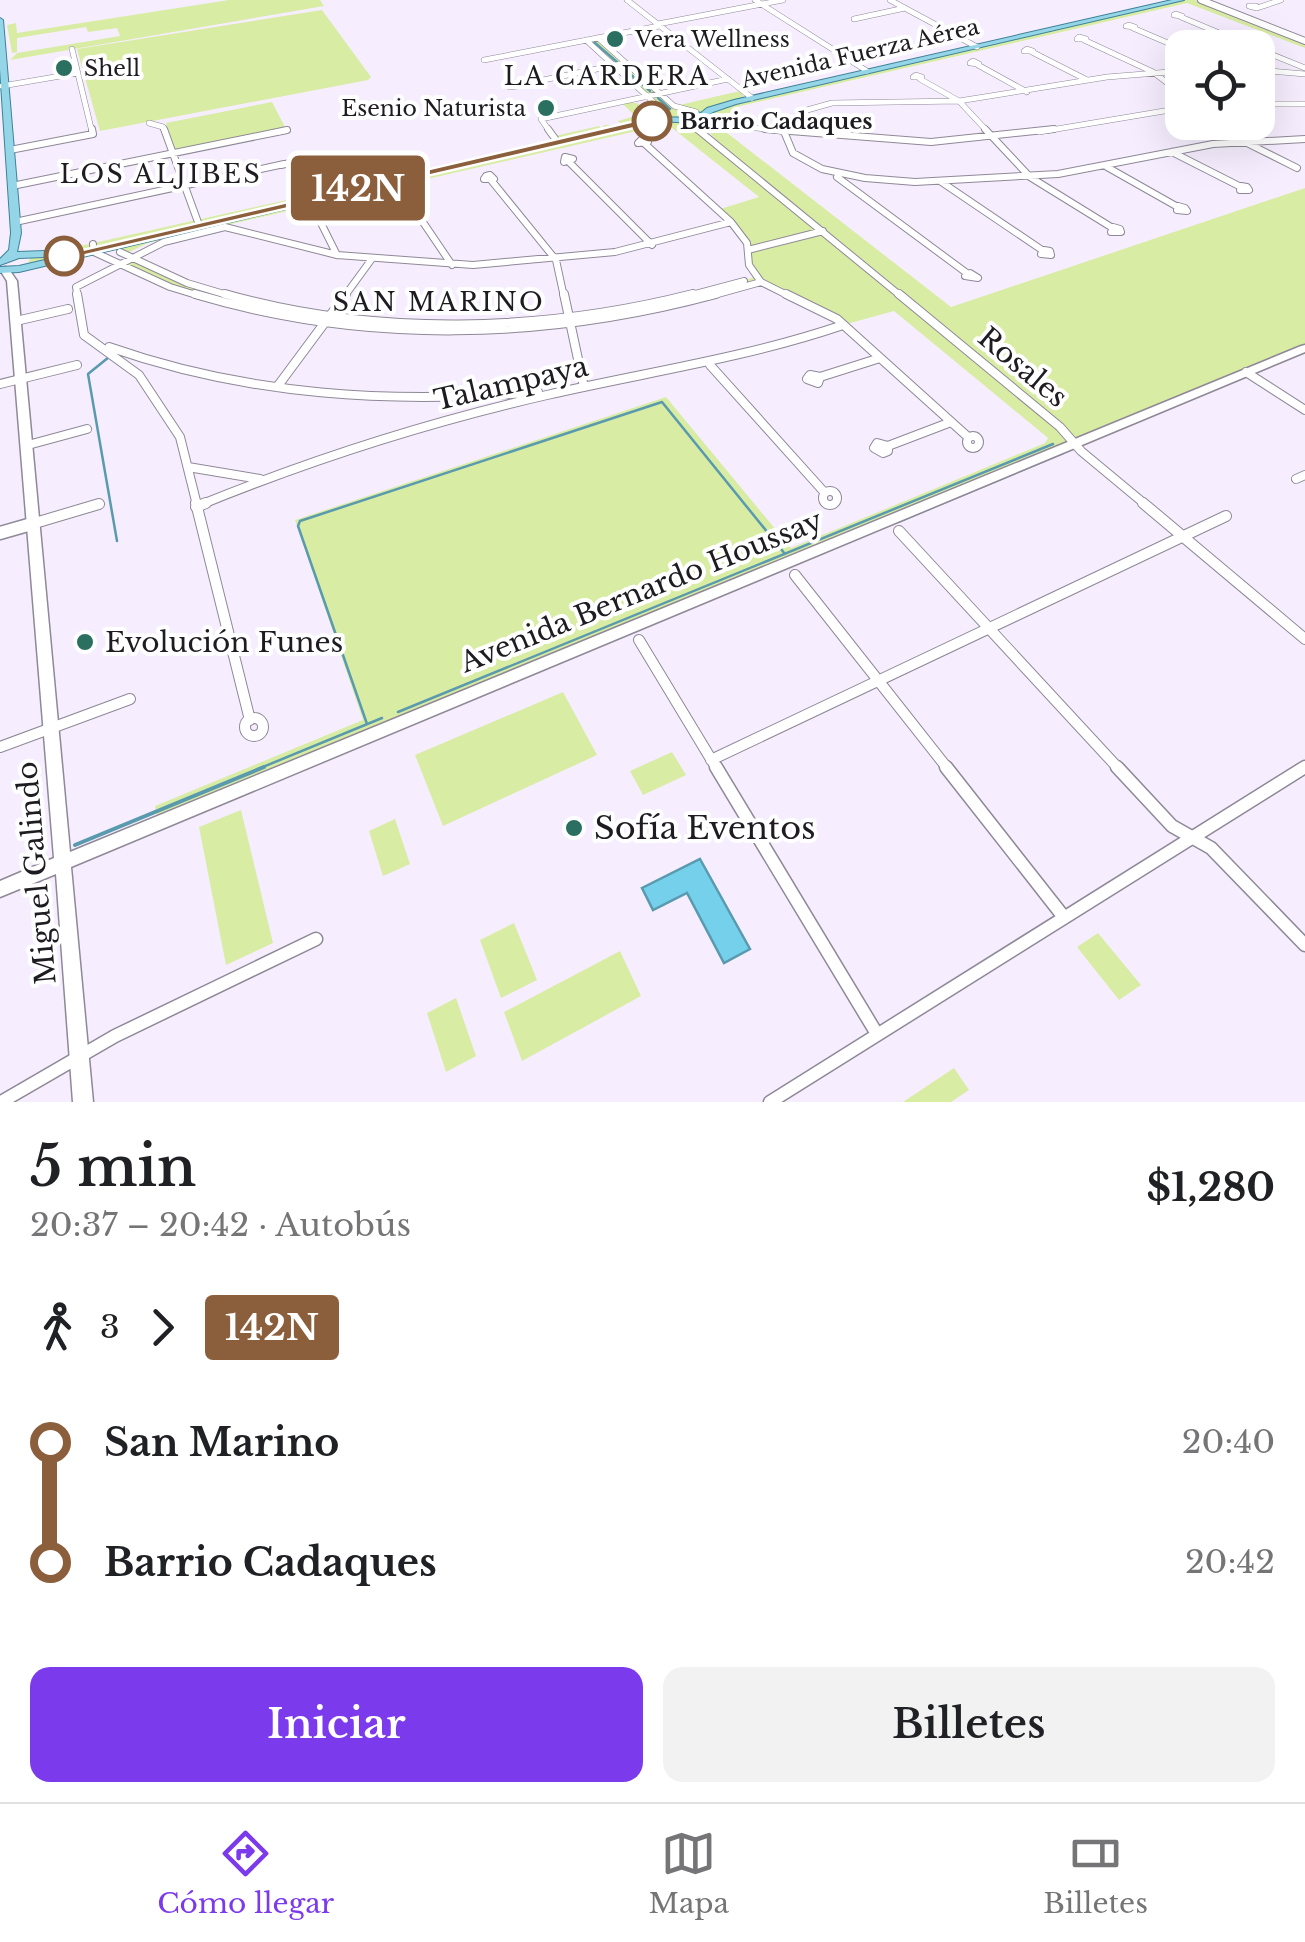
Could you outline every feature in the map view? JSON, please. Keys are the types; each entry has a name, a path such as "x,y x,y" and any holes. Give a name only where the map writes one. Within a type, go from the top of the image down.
{"main road":[{"name":"Avenida Fuerza Aérea","path":"354,187 692,115 751,97 1172,0"},
{"name":"Avenida Fuerza Aérea","path":"975,46 1181,0"},
{"path":"0,20 16,228 14,250 2,265"},
{"name":"Avenida Fuerza Aérea","path":"2,265 93,247 117,254 198,223 644,120 692,115"},
{"path":"12,281 26,261 16,228"},
{"name":"Miguel Galindo","path":"2,265 12,281 22,378 83,1102"},
{"name":"Avenida Bernardo Houssay","path":"0,889 62,860 1305,348"}],"street":[{"path":"626,0 751,97"},
{"path":"484,60 783,0"},
{"path":"890,0 975,46"},
{"path":"1201,0 1305,41"},
{"path":"1256,6 1280,0"},
{"path":"759,2 866,71"},
{"path":"854,19 905,8"},
{"path":"1181,17 1212,30"},
{"path":"1134,28 1165,42"},
{"name":"Rosales","path":"598,38 660,94 692,115 707,134 1031,402 1305,639"},
{"path":"586,40 661,110 644,120"},
{"path":"1084,40 1165,82"},
{"path":"10,150 93,134 72,50"},
{"path":"1032,52 1087,80"},
{"path":"1275,56 1303,69"},
{"path":"518,86 626,64"},
{"path":"978,65 1028,92"},
{"path":"1275,71 1303,69"},
{"path":"1281,71 1303,69"},
{"path":"782,130 800,112 832,103 959,101 1165,72"},
{"path":"5,86 78,74"},
{"path":"920,78 959,101 1030,177 1111,228"},
{"path":"556,140 540,120 728,79"},
{"path":"1275,102 1305,103"},
{"path":"692,115 782,130 888,139 992,136 1165,109"},
{"name":"Rosales","path":"692,115 707,134"},
{"path":"149,123 163,128 198,223"},
{"path":"12,186 287,130"},
{"path":"782,130 787,148 795,156 832,174 968,274"},
{"path":"832,174 940,181 1030,177 1243,141 1305,139"},
{"path":"1243,141 1302,170"},
{"path":"645,144 743,237 749,264 758,279 844,325 968,437"},
{"path":"1172,152 1239,186"},
{"path":"16,228 73,210 303,160"},
{"path":"570,162 652,245"},
{"path":"1107,167 1176,206"},
{"path":"491,180 556,260 584,386 460,396 365,395 276,387 160,363 84,335 76,287 117,254 225,227 336,255 452,265 556,260 652,245 730,222"},
{"path":"853,189 888,180"},
{"path":"940,181 1042,250"},
{"path":"408,200 452,265"},
{"path":"320,221 336,255"},
{"path":"708,230 743,237"},
{"path":"748,250 824,231"},
{"path":"117,254 168,285 225,303 429,329 570,319 668,304 758,279"},
{"path":"276,387 371,260"},
{"path":"16,321 68,308"},
{"path":"819,334 827,322 826,312"},
{"name":"Talampaya","path":"196,507 371,442 463,416 584,386 710,365 844,325"},
{"path":"98,342 139,375 171,420 188,467 250,720"},
{"path":"820,377 880,358"},
{"path":"139,375 160,363"},
{"path":"0,384 77,365"},
{"path":"710,365 825,493"},
{"path":"1246,372 1305,410"},
{"path":"460,396 470,404 463,416"},
{"path":"888,446 951,422"},
{"path":"28,445 87,429"},
{"path":"188,467 263,480"},
{"path":"0,534 99,504"},
{"path":"711,760 1226,516"},
{"path":"899,531 1172,826 1211,848 1305,945"},
{"path":"795,574 1063,916"},
{"path":"638,640 877,1034"},
{"path":"0,747 130,699"},
{"path":"770,1102 1305,767"},
{"path":"1,1102 79,1057 316,939"}],"green space":[{"path":"229,0 320,0 324,6 10,60 17,53 120,36 117,28 88,32 86,27 17,38 17,52 12,53 7,25 16,23 17,33"},
{"path":"1172,0 1195,0 1272,30 1258,30 1187,3 736,107 728,118 708,113 694,122 927,315 715,139 703,124 724,126 722,129 951,307 1305,188 1305,348 158,821 155,806 363,720 295,520 666,397 791,548 1045,443 1048,438 894,311 843,325 761,282 535,326 325,322 196,295 121,264 132,258 205,286 282,306 361,318 441,323 601,312 755,277 747,243 717,210 759,197 667,124 148,243 125,254 112,244 27,265 31,257 551,141 558,139 555,136 599,126 602,129 604,125 622,125 618,121 635,116 622,103 637,103 644,109 643,115 660,112 586,40 597,38 675,106 740,91 744,97"},
{"path":"322,10 371,77 368,80 100,131 77,49"},
{"path":"1275,31 1305,43 1305,48 1275,37"},
{"path":"272,102 286,129 174,150 166,123"},
{"path":"563,692 597,755 443,826 415,755"},
{"path":"672,752 686,775 643,795 630,771"},
{"path":"241,810 273,943 226,965 199,827"},
{"path":"395,819 410,864 383,876 369,831"},
{"path":"514,923 537,980 501,998 480,940"},
{"path":"1098,933 1141,985 1119,1000 1077,947"},
{"path":"620,951 641,996 522,1061 504,1012"},
{"path":"456,998 476,1056 446,1072 427,1013"},
{"path":"954,1068 969,1090 951,1102 903,1102"}],"water":[{"path":"700,859 750,949 724,963 687,893 653,910 642,888"}],"waterway":[{"path":"594,42 617,62"},
{"path":"623,68 650,91"},
{"path":"658,98 670,109"},
{"path":"109,357 88,374 117,541"},
{"path":"367,724 298,526 300,521 662,402 785,554"},
{"path":"785,554 1053,444"},
{"path":"898,522 1063,453"},
{"path":"398,712 785,554"},
{"path":"258,769 382,718"},
{"path":"75,845 264,767"}],"bus line":[{"name":"142N","path":"64,256 652,121"}],"place":[{"name":"Vera Wellness","path":"615,39"},
{"name":"Shell","path":"64,68"},
{"name":"Esenio Naturista","path":"546,108"},
{"name":"Barrio Cadaques","path":"652,121"},
{"name":"Evolución Funes","path":"85,642"},
{"name":"Sofía Eventos","path":"574,828"}],"district":[{"name":"LA CARDERA","path":"607,76"},
{"name":"LOS ALJIBES","path":"161,174"},
{"name":"SAN MARINO","path":"439,302"}]}
